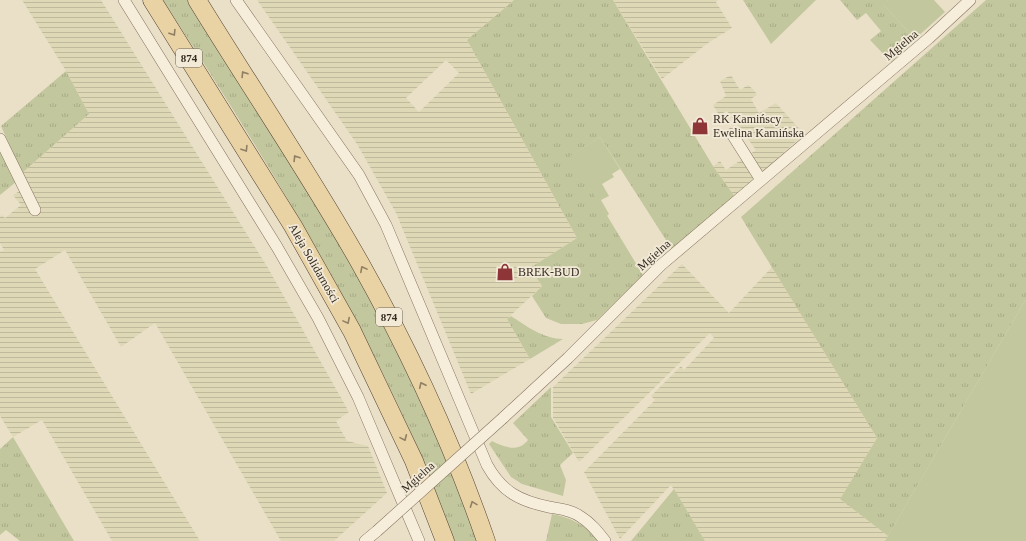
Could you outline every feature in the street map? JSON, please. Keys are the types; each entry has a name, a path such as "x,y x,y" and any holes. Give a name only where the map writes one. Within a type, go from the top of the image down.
{"main road":[{"name":"Aleja Solidarności","path":"152,0 293,226 352,331 414,461 445,541"},
{"name":"874","path":"198,0 329,212 392,323 449,444 486,541"}],"street":[{"path":"124,0 277,247 322,325 358,397 419,541"},
{"path":"236,0 359,175 386,225 484,459 493,476 509,492 518,497 581,516 605,541"},
{"name":"Mgielna","path":"365,541 568,358 661,265 930,38 970,0"},
{"path":"732,134 762,180"},
{"path":"0,139 35,210"}],"shaded area":[{"path":"22,0 101,0 268,268 349,412 336,421 347,441 368,446 387,493 334,541 281,541 155,323 121,347 65,250 35,269 200,541 112,541 42,420 13,437 0,416 0,252 4,250 0,243 0,217 2,215 5,218 21,205 13,195 28,186 22,173 89,114 66,71"},
{"path":"257,0 514,0 467,40 577,238 530,268 542,286 507,319 530,359 471,394 396,213 357,144","holes":["446,60 459,73 419,112 406,98"]},
{"path":"613,0 718,0 716,2 732,28 708,43 662,79"},
{"path":"731,75 740,90 748,85 754,90 757,95 751,99 759,113 776,103 804,134 735,197 713,166 720,161 726,170 756,150 727,111 719,115 713,105 726,96 720,81"},
{"path":"682,264 729,313 772,267 877,438 840,499 888,536 885,541 705,541 671,485 620,539 584,472 655,400 651,396 681,366 684,370 714,338 710,333 579,462 553,418 553,387"}],"green space":[{"path":"163,0 193,0 350,255 434,424 479,541 454,541 426,469 395,399 361,330 286,196 246,130"},
{"path":"514,0 613,0 713,166 735,197 673,251 600,137 571,156 643,275 597,320 582,324 561,324 546,318 532,296 542,286 530,268 577,238 467,40"},
{"path":"743,0 816,0 771,44"},
{"path":"840,0 888,0 884,5 915,39 891,62 870,40 881,31 866,13 857,20"},
{"path":"888,0 934,0 945,12 915,39 883,4"},
{"path":"986,0 1026,0 1026,299 888,536 840,499 877,438 741,217"},
{"path":"66,71 89,114 22,173 1,126"},
{"path":"600,137 620,169 612,174 614,177 602,184 609,196 601,200 609,214 607,216 570,156"},
{"path":"0,151 16,182 0,195"},
{"path":"1026,299 1026,541 885,541"},
{"path":"511,316 529,328 542,334 549,337 563,339 530,359 507,319"},
{"path":"551,387 551,417 573,453 560,465 566,480 563,496 522,484 511,477 489,444 492,441 506,447 515,448 524,444 528,440 513,423"},
{"path":"13,437 74,541 20,541 6,530 0,535 0,449"},
{"path":"674,489 705,541 631,541"},
{"path":"552,514 583,526 598,541 546,541"}],"place":[{"name":"RK Kamińscy Ewelina Kamińska","path":"700,126"},
{"name":"BREK-BUD","path":"505,272"}]}
